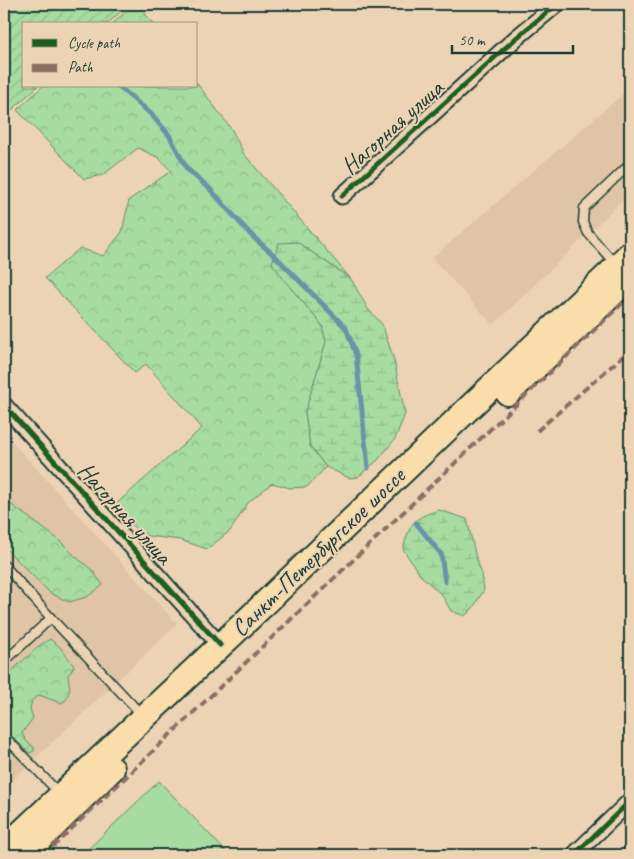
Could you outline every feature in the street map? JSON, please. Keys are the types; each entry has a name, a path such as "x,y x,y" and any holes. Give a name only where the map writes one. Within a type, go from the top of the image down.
{"main road":[{"name":"Санкт-Петербургское шоссе","path":"4,849 626,266"},
{"name":"Санкт-Петербургское шоссе","path":"24,855 626,266"}],"street":[{"name":"Нагорная улица","path":"342,196 515,39 557,4"},
{"name":"Нагорная улица","path":"4,405 220,645"},
{"path":"574,855 630,801"}],"lane":[{"path":"626,266 588,234 583,222 584,208 630,164"},
{"path":"4,566 144,717"},
{"path":"4,662 51,618"},
{"path":"4,736 61,795"}],"shaded area":[{"path":"630,88 630,193 493,325 432,258"},
{"path":"4,433 177,624 4,788"}],"green space":[{"path":"4,4 129,4 109,22 22,22 22,88 36,88 4,117"},
{"path":"134,4 138,4 152,22 114,22"},
{"path":"198,85 232,130 244,154 351,279 297,242 285,281 322,325 326,342 305,413 310,446 326,467 307,487 290,488 272,483 248,503 230,531 207,549 180,540 141,535 115,505 202,428 146,364 135,373 45,278 80,248 103,256 122,232 129,200 171,171 159,158 138,148 103,175 84,179 17,110 41,88 198,88"},
{"path":"297,242 351,279 368,309 382,324 394,360 405,414 395,439 378,460 358,477 349,478 326,467 310,446 305,412 326,342 322,325 272,263 279,243"},
{"path":"4,499 59,540 92,570 103,585 87,597 69,602 50,593 4,547"},
{"path":"439,510 467,519 476,558 482,574 484,590 473,608 465,616 451,611 442,595 420,575 403,549 410,528 414,523 423,516"},
{"path":"50,639 60,647 74,666 68,675 70,689 66,700 61,703 39,695 32,700 30,709 33,718 22,733 26,741 34,747 34,751 29,753 4,728 4,678 40,645"},
{"path":"159,781 229,855 82,855"}],"waterway":[{"path":"120,88 151,114 169,135 187,169 209,188 252,236 276,257 346,328 356,355 368,468"},
{"path":"416,523 441,554 445,582"}],"marked path":[{"path":"44,855 630,296"},
{"path":"537,431 630,350"}],"cycle path":[{"path":"342,196 515,39 557,4"},
{"path":"4,405 220,645"},
{"path":"574,855 630,801"}]}
